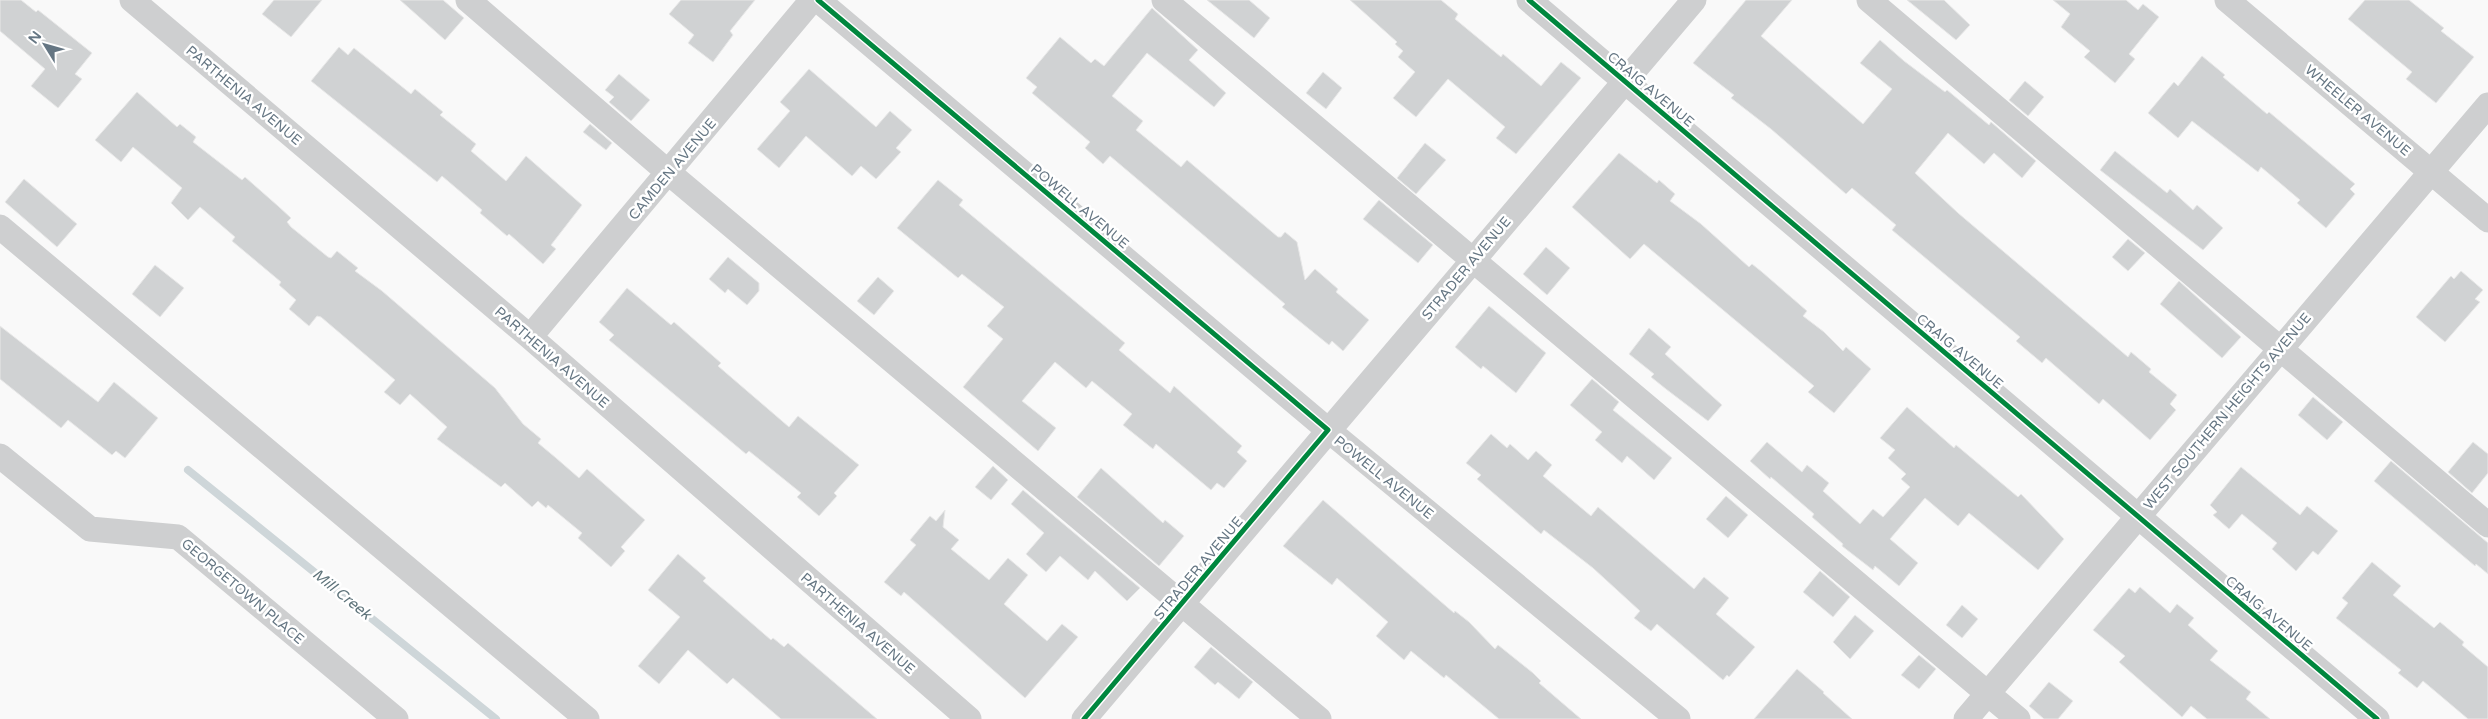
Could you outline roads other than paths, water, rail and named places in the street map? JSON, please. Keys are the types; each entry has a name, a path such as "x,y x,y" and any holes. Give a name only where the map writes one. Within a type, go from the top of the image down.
{"street":[{"name":"PARTHENIA AVENUE","path":"132,0 530,337 969,719"},
{"path":"468,0 669,172 1319,719"},
{"name":"CAMDEN AVENUE","path":"530,337 812,0"},
{"name":"POWELL AVENUE","path":"818,0 1328,430 1678,719"},
{"path":"1164,0 1473,258 2018,719"},
{"name":"CRAIG AVENUE","path":"1529,0 2377,719"},
{"name":"STRADER AVENUE","path":"1084,719 1473,258 1626,82 1694,0"},
{"path":"1869,0 2488,525"},
{"name":"WHEELER AVENUE","path":"2227,0 2488,220"},
{"name":"WEST SOUTHERN HEIGHTS AVENUE","path":"1966,719 2488,105"},
{"path":"0,227 587,719"},
{"name":"GEORGETOWN PLACE","path":"0,456 90,529 178,537 396,719"}],"waterway":[{"name":"Mill Creek","path":"188,470 496,719"}]}
